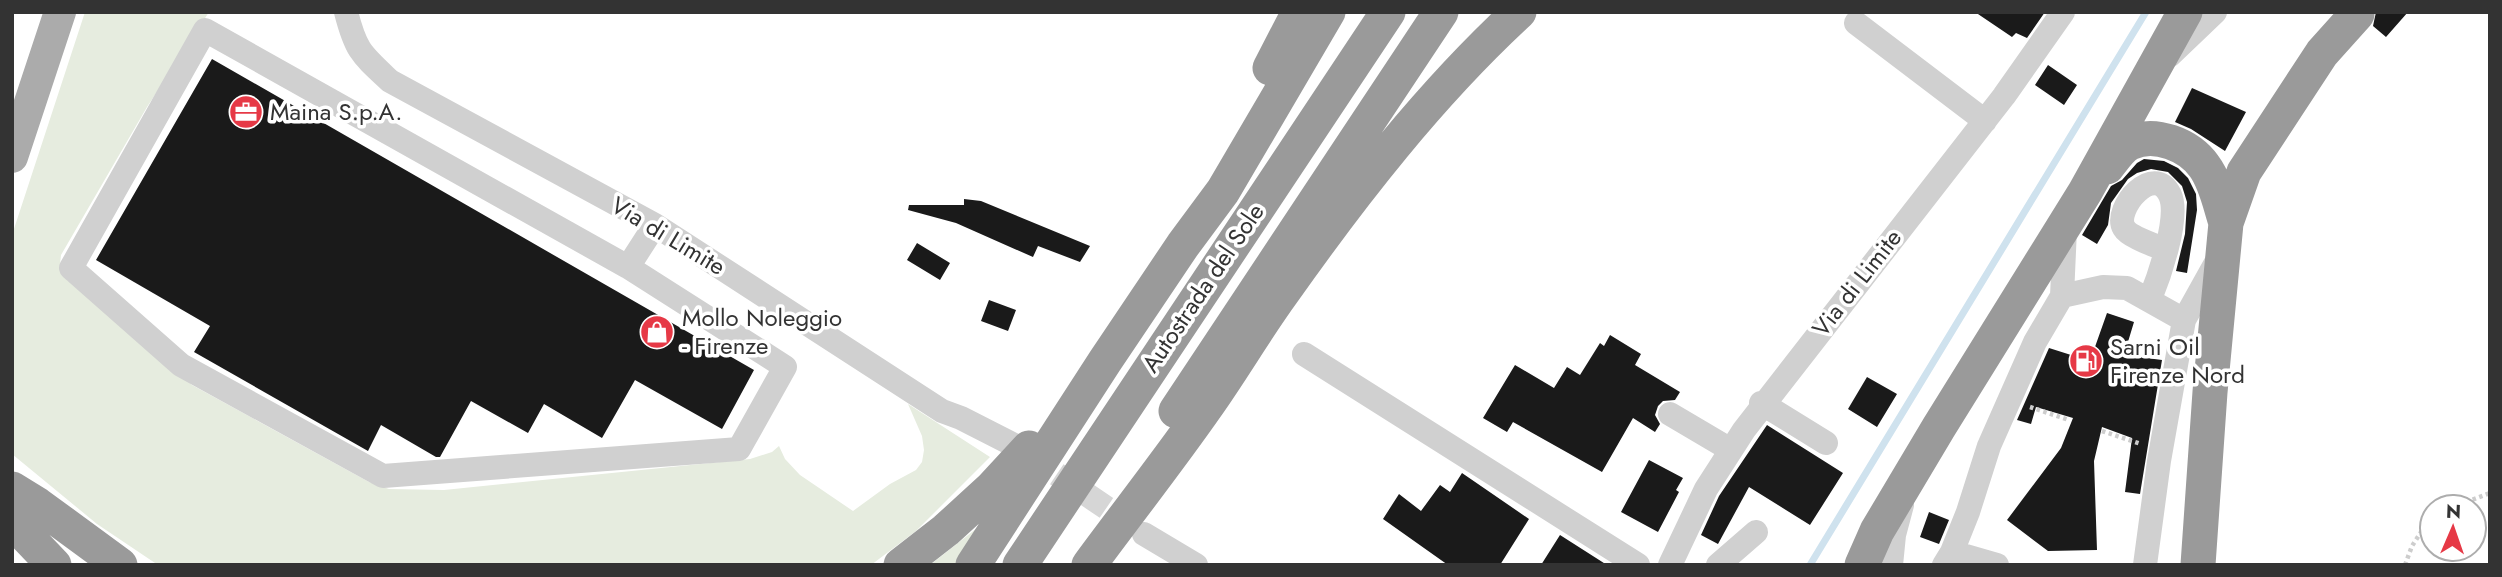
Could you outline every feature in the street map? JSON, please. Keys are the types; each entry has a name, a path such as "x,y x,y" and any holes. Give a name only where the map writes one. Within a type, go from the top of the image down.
{"highway":[{"path":"1183,245 1214,178 1299,12"},
{"path":"973,565 1105,361 1223,191 1328,12"},
{"path":"1346,75 1377,12"},
{"name":"Autostrada del Sole","path":"1020,565 1388,12"},
{"name":"Autostrada del Sole","path":"1079,565 1210,356 1441,12"},
{"path":"1089,565 1206,407 1282,293 1331,227 1449,84 1519,12"},
{"path":"1862,565 1877,531 1909,477 2085,192 2185,12"},
{"path":"2198,565 2224,238 2244,172 2322,53 2357,14"},
{"path":"2085,192 2127,144 2142,139 2172,142 2186,149 2204,166 2213,184 2224,238"},
{"path":"901,565 946,530 992,488 1105,361"},
{"path":"12,489 120,565"},
{"path":"12,521 54,565"}],"main road":[{"path":"12,157 60,12"}],"street":[{"name":"Via di Limite","path":"346,12 353,42 366,59 390,80 655,225 942,411 1012,444"},
{"path":"1409,58 1457,12"},
{"name":"Via di Limite","path":"1670,565 1706,489 1762,403 1984,121 2063,12"},
{"path":"2151,73 2216,12"},
{"path":"1856,23 1984,121"},
{"path":"205,30 628,267 785,367 739,449 383,476 181,365 71,268 205,30"},
{"path":"628,267 655,225"},
{"path":"1997,565 1948,558 1989,446 2035,342 2062,296 2065,225"},
{"path":"2145,565 2161,450 2184,320 2224,238"},
{"path":"2150,299 2166,250"},
{"path":"2062,296 2103,287 2127,288 2184,320"},
{"path":"1304,354 1638,565"},
{"path":"1762,403 1826,443"},
{"path":"1670,414 1731,450"},
{"path":"1891,565 1894,535 1909,477"},
{"path":"1718,565 1756,532"},
{"path":"1144,534 1196,565"}],"path":[{"path":"2010,400 2070,420"},
{"path":"2102,431 2161,450"},
{"path":"2405,565 2418,537"}],"shaded area":[{"path":"85,12 209,12 147,107 61,255 60,264 67,280 192,385 369,482 389,489 444,490 750,459 772,452 779,446 785,459 800,475 853,511 890,484 916,470 922,462 922,436 908,404 990,457 916,531 871,565 158,565 97,524 12,454 12,235"},
{"path":"977,528 957,565 930,565"}],"building":[{"path":"1975,12 2045,12 2027,38 2016,33 2012,37"},
{"path":"2376,12 2408,12 2386,37 2373,26"},
{"path":"212,59 754,370 722,429 635,380 602,438 544,404 528,433 471,401 440,457 381,425 368,451 194,352 210,326 96,260"},
{"path":"2048,65 2077,85 2064,105 2035,85"},
{"path":"2192,88 2246,112 2225,151 2175,122"},
{"path":"2144,159 2164,161 2178,168 2188,178 2196,194 2197,210 2187,273 2176,271 2185,234 2187,202 2182,186 2168,172 2151,169 2128,179 2111,203 2108,225 2097,244 2082,235 2111,186 2122,180"},
{"path":"964,199 981,201 1090,246 1080,262 1038,246 1033,257 956,223 908,210 909,205 964,205"},
{"path":"917,243 950,263 940,280 907,260"},
{"path":"989,300 1016,310 1008,331 981,321"},
{"path":"2107,313 2134,322 2124,355 2162,360 2140,494 2125,492 2132,438 2102,427 2094,461 2097,550 2048,551 2007,520 2061,448 2073,418 2036,407 2031,424 2017,420 2049,348 2090,361"},
{"path":"1610,335 1641,354 1635,365 1680,392 1675,400 1663,401 1658,406 1655,415 1660,424 1655,432 1633,418 1602,472 1513,422 1507,432 1483,418 1515,365 1554,388 1567,367 1580,375 1600,343 1604,346"},
{"path":"1867,377 1897,394 1877,427 1848,409"},
{"path":"1767,425 1843,473 1810,525 1749,487 1718,544 1701,535 1719,496"},
{"path":"1649,460 1683,478 1676,490 1679,492 1658,532 1621,512"},
{"path":"1462,473 1529,519 1500,565 1448,565 1383,519 1399,494 1421,511 1440,485 1450,492"},
{"path":"1929,512 1949,520 1939,544 1920,537"},
{"path":"1560,535 1607,565 1541,565"}],"waterway":[{"path":"1810,565 2146,12"}],"tunnel":[{"path":"1027,454 1136,528"}],"place":[{"name":"Maina S.p.A.","path":"246,112"},
{"name":"Mollo Noleggio - Firenze","path":"657,332"},
{"name":"Sarni Oil Firenze Nord","path":"2086,361"}]}
